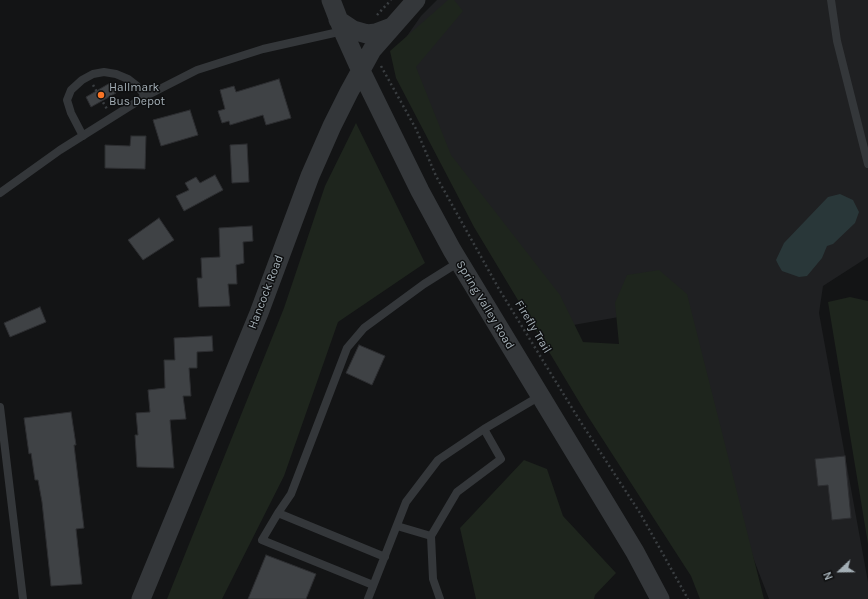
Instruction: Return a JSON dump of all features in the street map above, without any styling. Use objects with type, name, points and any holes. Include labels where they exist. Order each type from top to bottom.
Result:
[{"type":"street","name":"Spring Valley Road","points":[[331,0],[361,71],[420,191],[460,262],[635,552],[660,599]]},
{"type":"street","name":"Hancock Road","points":[[142,599],[258,313],[310,176],[332,126],[372,50],[416,0]]},
{"type":"street","points":[[341,25],[367,34],[376,33],[392,27]]},
{"type":"lane","points":[[831,0],[838,41],[868,164]]},
{"type":"lane","points":[[0,193],[60,150],[146,96],[197,70],[341,25]]},
{"type":"lane","points":[[83,136],[70,113],[67,100],[71,90],[82,80],[93,74],[104,72],[116,74],[128,79],[146,96]]},
{"type":"lane","points":[[374,585],[262,540],[291,494],[347,348],[364,328],[424,284],[460,262]]},
{"type":"lane","points":[[368,599],[406,502],[438,460],[484,429],[540,396]]},
{"type":"lane","points":[[0,407],[23,599]]},
{"type":"lane","points":[[440,599],[433,579],[431,536],[457,492],[500,459],[484,429]]},
{"type":"lane","points":[[278,513],[385,557]]},
{"type":"lane","points":[[397,526],[431,536]]},
{"type":"path","name":"Firefly Trail","points":[[380,63],[416,129],[436,176],[499,289],[576,415],[640,513],[688,599]]},
{"type":"path","points":[[92,82],[109,112]]},
{"type":"shaded area","points":[[437,0],[868,0],[868,257],[823,286],[819,313],[868,582],[868,599],[769,599],[754,560],[670,308],[545,330],[456,184],[400,46],[421,16]]},
{"type":"shaded area","points":[[448,0],[454,0],[463,11],[416,67],[451,155],[560,295],[583,342],[619,344],[615,303],[627,275],[659,270],[687,294],[764,599],[700,599],[691,576],[587,415],[474,227],[396,78],[390,51]]},
{"type":"shaded area","points":[[356,123],[425,263],[338,322],[284,476],[222,599],[167,599],[284,308],[325,186]]},
{"type":"shaded area","points":[[840,194],[853,200],[859,212],[855,223],[833,244],[827,246],[822,258],[807,276],[799,277],[782,271],[776,260],[784,243],[828,197]]},
{"type":"shaded area","points":[[850,297],[868,301],[868,544],[828,302]]},
{"type":"shaded area","points":[[524,460],[547,469],[563,516],[616,573],[595,595],[594,599],[476,599],[460,528]]},
{"type":"building","points":[[279,79],[291,118],[266,125],[263,115],[230,125],[229,121],[222,123],[218,111],[225,109],[220,90],[234,86],[236,92]]},
{"type":"building","name":"Hallmark Bus Depot","points":[[110,83],[116,93],[91,107],[86,97]]},
{"type":"building","points":[[190,110],[198,135],[161,146],[153,120]]},
{"type":"building","points":[[131,136],[146,136],[145,169],[105,168],[105,145],[130,146]]},
{"type":"building","points":[[247,144],[249,182],[232,183],[230,145]]},
{"type":"building","points":[[215,175],[223,190],[184,211],[176,196],[189,190],[185,183],[196,177],[200,183]]},
{"type":"building","points":[[159,218],[174,240],[143,260],[128,240]]},
{"type":"building","points":[[252,226],[253,241],[243,242],[244,263],[236,265],[237,284],[228,284],[230,306],[199,307],[197,278],[202,278],[201,258],[220,257],[219,228]]},
{"type":"building","points":[[40,307],[46,322],[10,337],[4,323]]},
{"type":"building","points":[[212,336],[213,351],[197,352],[197,368],[189,368],[191,396],[183,396],[186,419],[170,420],[174,468],[137,467],[135,435],[138,435],[136,413],[150,412],[148,390],[165,388],[164,360],[175,360],[174,338]]},
{"type":"building","points":[[359,345],[385,356],[372,385],[346,373]]},
{"type":"building","points":[[71,412],[76,445],[74,445],[84,528],[76,529],[82,584],[51,586],[42,502],[38,480],[35,480],[31,453],[29,454],[24,418]]},
{"type":"building","points":[[845,456],[851,518],[832,520],[828,485],[818,486],[815,459]]},
{"type":"building","points":[[266,555],[316,574],[306,599],[248,599]]},
{"type":"place","name":"Hallmark Bus Depot","points":[[101,95]]}]
